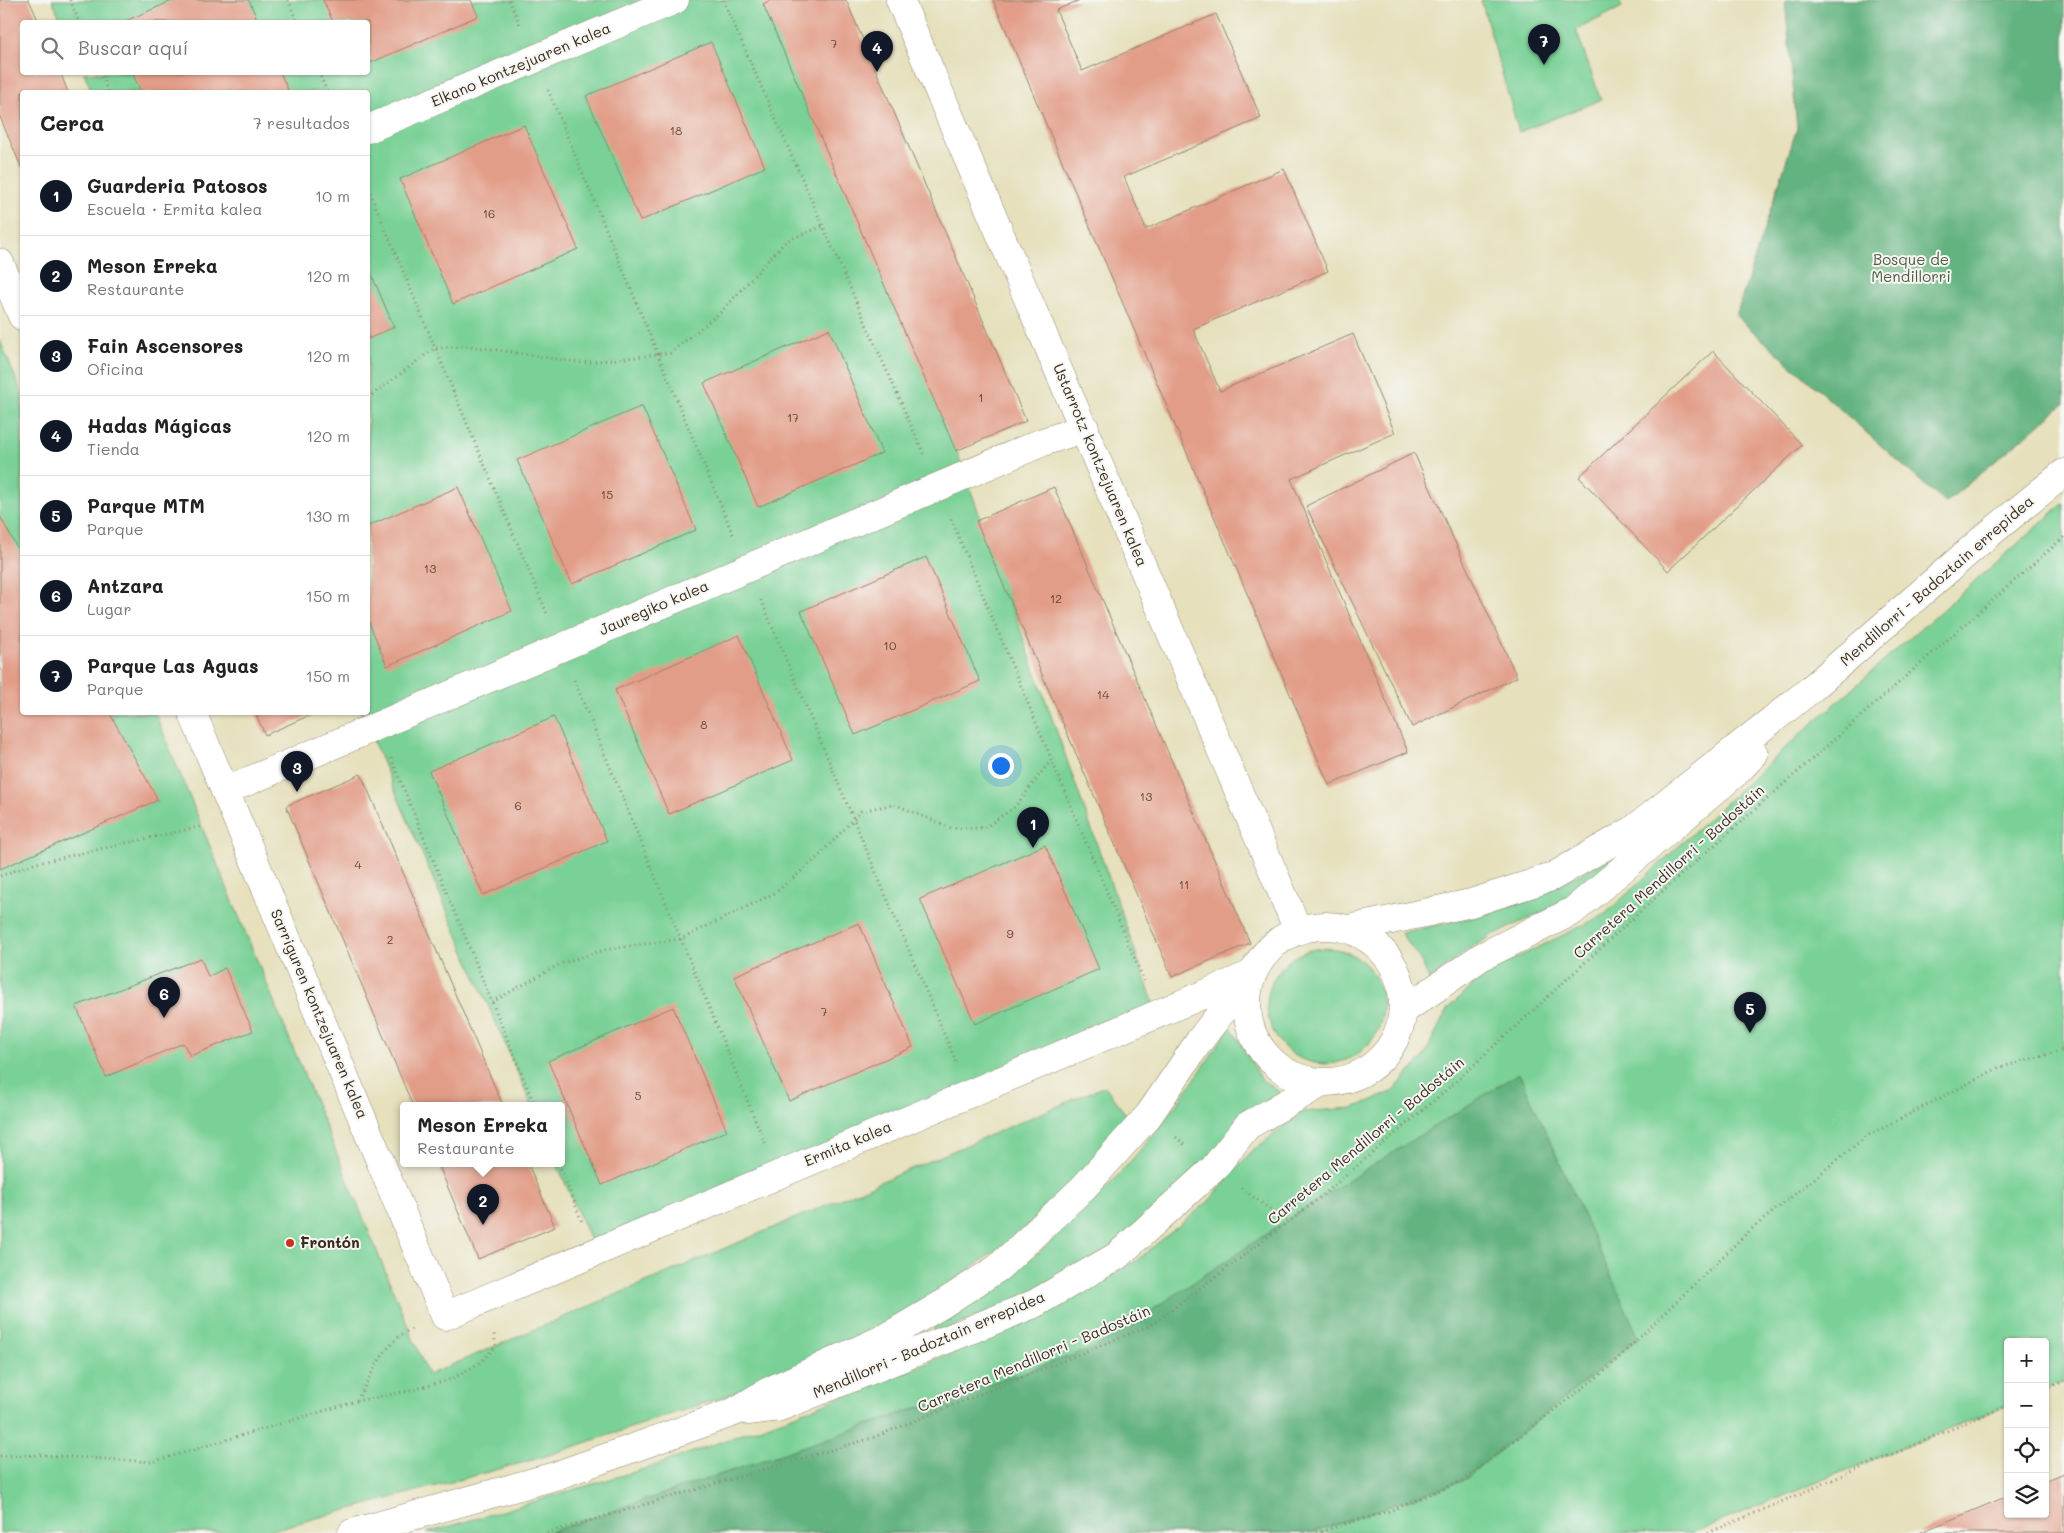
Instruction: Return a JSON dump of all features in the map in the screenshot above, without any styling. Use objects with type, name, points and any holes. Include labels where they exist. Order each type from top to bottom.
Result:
[{"type":"street","name":"Elkano kontzejuaren kalea","points":[[370,128],[675,0]]},
{"type":"street","name":"Ustarrotz kontzejuaren kalea","points":[[900,0],[1298,930]]},
{"type":"street","points":[[10,273],[20,309]]},
{"type":"street","name":"Jauregiko kalea","points":[[225,791],[1043,442],[1084,428]]},
{"type":"street","name":"Mendillorri - Badoztain errepidea","points":[[1349,929],[1471,903],[1552,877],[1632,830],[1810,690],[1983,539],[2064,473]]},
{"type":"street","name":"Mendillorri - Badoztain errepidea","points":[[1404,1010],[1481,957],[1573,911],[1739,770],[1810,690]]},
{"type":"street","name":"Sarriguren kontzejuaren kalea","points":[[193,715],[446,1316]]},
{"type":"street","points":[[1324,925],[1349,929],[1373,941],[1390,960],[1401,984],[1404,1010],[1398,1032],[1387,1053],[1370,1068],[1350,1079],[1320,1084],[1303,1080],[1282,1071],[1264,1055],[1252,1034],[1246,1011],[1250,981],[1268,950],[1279,940],[1298,930],[1324,925]]},
{"type":"street","name":"Mendillorri - Badoztain errepidea","points":[[352,1533],[555,1476],[734,1412],[767,1392],[887,1337],[998,1268],[1084,1187],[1149,1115],[1200,1040],[1220,1014],[1250,981]]},
{"type":"street","name":"Ermita kalea","points":[[446,1316],[1157,1012],[1250,981]]},
{"type":"street","name":"Mendillorri - Badoztain errepidea","points":[[734,1412],[780,1407],[1034,1304],[1117,1256],[1214,1168],[1247,1126],[1320,1084]]},
{"type":"path","points":[[70,0],[78,20]]},
{"type":"path","points":[[288,0],[297,20]]},
{"type":"path","points":[[723,0],[938,487],[1157,1012]]},
{"type":"path","points":[[535,59],[969,1092]]},
{"type":"path","points":[[101,75],[107,90]]},
{"type":"path","points":[[320,75],[326,90]]},
{"type":"path","points":[[370,193],[561,648],[778,1174]]},
{"type":"path","points":[[370,397],[435,348],[471,346],[582,363],[670,353],[722,311],[786,241],[823,226]]},
{"type":"path","name":"Carretera Mendillorri - Badostáin","points":[[548,1533],[872,1438],[1151,1324],[1289,1223],[1452,1084],[1667,887],[2064,537]]},
{"type":"path","points":[[378,726],[533,1102]]},
{"type":"path","points":[[492,1002],[562,963],[604,950],[681,939],[775,893],[817,858],[861,811],[894,804],[951,828],[984,828],[1015,807],[1051,760]]},
{"type":"path","points":[[0,876],[34,864],[202,826],[238,821]]},
{"type":"path","points":[[1316,1533],[1392,1510],[1462,1480],[1606,1370],[1749,1231],[1867,1136],[1998,1068],[2064,1050]]},
{"type":"path","points":[[1149,1115],[1214,1168],[1289,1223]]},
{"type":"path","points":[[559,1167],[595,1252]]},
{"type":"path","points":[[0,1456],[40,1455],[152,1462],[356,1401],[409,1391],[452,1379],[481,1362],[496,1346],[489,1297]]},
{"type":"path","points":[[356,1401],[388,1350],[406,1331],[446,1316]]},
{"type":"path","points":[[2049,1387],[2064,1381]]},
{"type":"path","points":[[1708,1533],[2004,1407]]},
{"type":"green space","points":[[52,0],[796,0],[1157,1013],[595,1252],[558,1167],[565,1167],[565,1102],[530,1102],[362,715],[370,715],[370,90],[91,90],[85,75],[370,75],[370,20],[61,20]]},
{"type":"green space","points":[[1481,0],[1618,0],[1622,7],[1576,30],[1601,100],[1519,132]]},
{"type":"green space","name":"Bosque de Mendillorri","points":[[1785,0],[2064,0],[2064,404],[1945,503],[1736,316],[1797,128]]},
{"type":"green space","points":[[0,340],[20,389],[20,715],[156,715],[428,1375],[1105,1086],[1129,1119],[1098,1157],[1016,1236],[913,1310],[768,1382],[540,1458],[261,1533],[0,1533]]},
{"type":"green space","points":[[2064,503],[2064,1382],[2049,1388],[2049,1338],[2004,1338],[2004,1407],[1692,1533],[427,1533],[654,1466],[803,1412],[913,1369],[1036,1317],[1136,1261],[1209,1201],[1249,1154],[1302,1112],[1353,1108],[1392,1092],[1423,1058],[1448,1008],[1488,972],[1604,915],[1795,739]]},
{"type":"green space","points":[[1609,859],[1613,863],[1554,907],[1493,935],[1466,951],[1429,980],[1422,962],[1401,933],[1479,916],[1531,899]]},
{"type":"green space","points":[[1325,948],[1347,953],[1366,965],[1378,984],[1383,1006],[1378,1028],[1366,1047],[1347,1059],[1325,1064],[1303,1059],[1284,1047],[1272,1028],[1267,1006],[1272,984],[1284,965],[1303,953]]},
{"type":"green space","points":[[1230,1026],[1262,1080],[1280,1092],[1167,1206],[1120,1243],[1007,1304],[936,1334],[933,1326],[1007,1278],[1040,1251],[1102,1193],[1130,1162],[1182,1097]]},
{"type":"green space","points":[[1519,1073],[1639,1338],[1462,1481],[1311,1533],[547,1533],[1095,1348],[1316,1201]]},
{"type":"building","points":[[0,0],[29,0],[38,20],[20,20],[20,75],[61,75],[67,90],[20,90],[20,164],[0,117]]},
{"type":"building","points":[[174,0],[249,0],[257,20],[128,20]]},
{"type":"building","points":[[323,0],[471,0],[478,16],[370,63],[370,20],[332,20]]},
{"type":"building","points":[[771,0],[846,0],[1026,421],[956,451],[763,4]]},
{"type":"building","points":[[993,0],[1080,0],[1056,10],[1082,71],[1216,14],[1261,118],[1124,177],[1146,229],[1284,169],[1328,271],[1193,329],[1220,391],[1353,334],[1395,433],[1291,479],[1408,752],[1329,785]]},
{"type":"building","points":[[711,42],[765,167],[640,221],[586,96]]},
{"type":"building","points":[[133,75],[281,75],[288,90],[140,90]]},
{"type":"building","points":[[524,125],[578,249],[453,304],[400,179]]},
{"type":"building","points":[[370,271],[394,327],[370,338]]},
{"type":"building","points":[[829,329],[882,453],[758,507],[704,383]]},
{"type":"building","points":[[1713,351],[1802,445],[1668,571],[1579,477]]},
{"type":"building","points":[[642,406],[696,530],[572,584],[517,460]]},
{"type":"building","points":[[1414,453],[1517,677],[1412,727],[1306,506]]},
{"type":"building","points":[[458,487],[512,611],[387,666],[370,625],[370,525]]},
{"type":"building","points":[[1054,487],[1250,943],[1172,977],[976,521]]},
{"type":"building","points":[[0,516],[20,553],[20,715],[111,715],[158,800],[0,869]]},
{"type":"building","points":[[926,557],[980,681],[855,735],[801,611]]},
{"type":"building","points":[[739,635],[793,760],[669,814],[615,690]]},
{"type":"building","points":[[256,715],[310,715],[265,735]]},
{"type":"building","points":[[554,717],[607,841],[483,895],[429,771]]},
{"type":"building","points":[[361,774],[501,1102],[411,1102],[286,806]]},
{"type":"building","points":[[1045,845],[1099,969],[975,1024],[920,899]]},
{"type":"building","points":[[859,923],[913,1047],[789,1101],[734,976]]},
{"type":"building","points":[[201,958],[208,977],[225,968],[253,1031],[190,1056],[183,1043],[106,1077],[76,1006]]},
{"type":"building","points":[[673,1007],[727,1131],[602,1185],[548,1061]]},
{"type":"building","points":[[439,1167],[529,1167],[555,1227],[478,1259]]},
{"type":"building","points":[[2064,1473],[2064,1533],[1919,1533],[2004,1498],[2004,1518],[2049,1518],[2049,1479]]},
{"type":"place","name":"Parque Las Aguas","points":[[1544,65]]},
{"type":"place","name":"Hadas Mágicas","points":[[877,72]]},
{"type":"place","name":"Fain Ascensores","points":[[297,792]]},
{"type":"place","name":"Guarderia Patosos","points":[[1033,848]]},
{"type":"place","name":"Antzara","points":[[164,1018]]},
{"type":"place","name":"Parque MTM","points":[[1750,1033]]},
{"type":"place","name":"Meson Erreka","points":[[483,1225]]},
{"type":"place","name":"Frontón","points":[[290,1243]]}]
